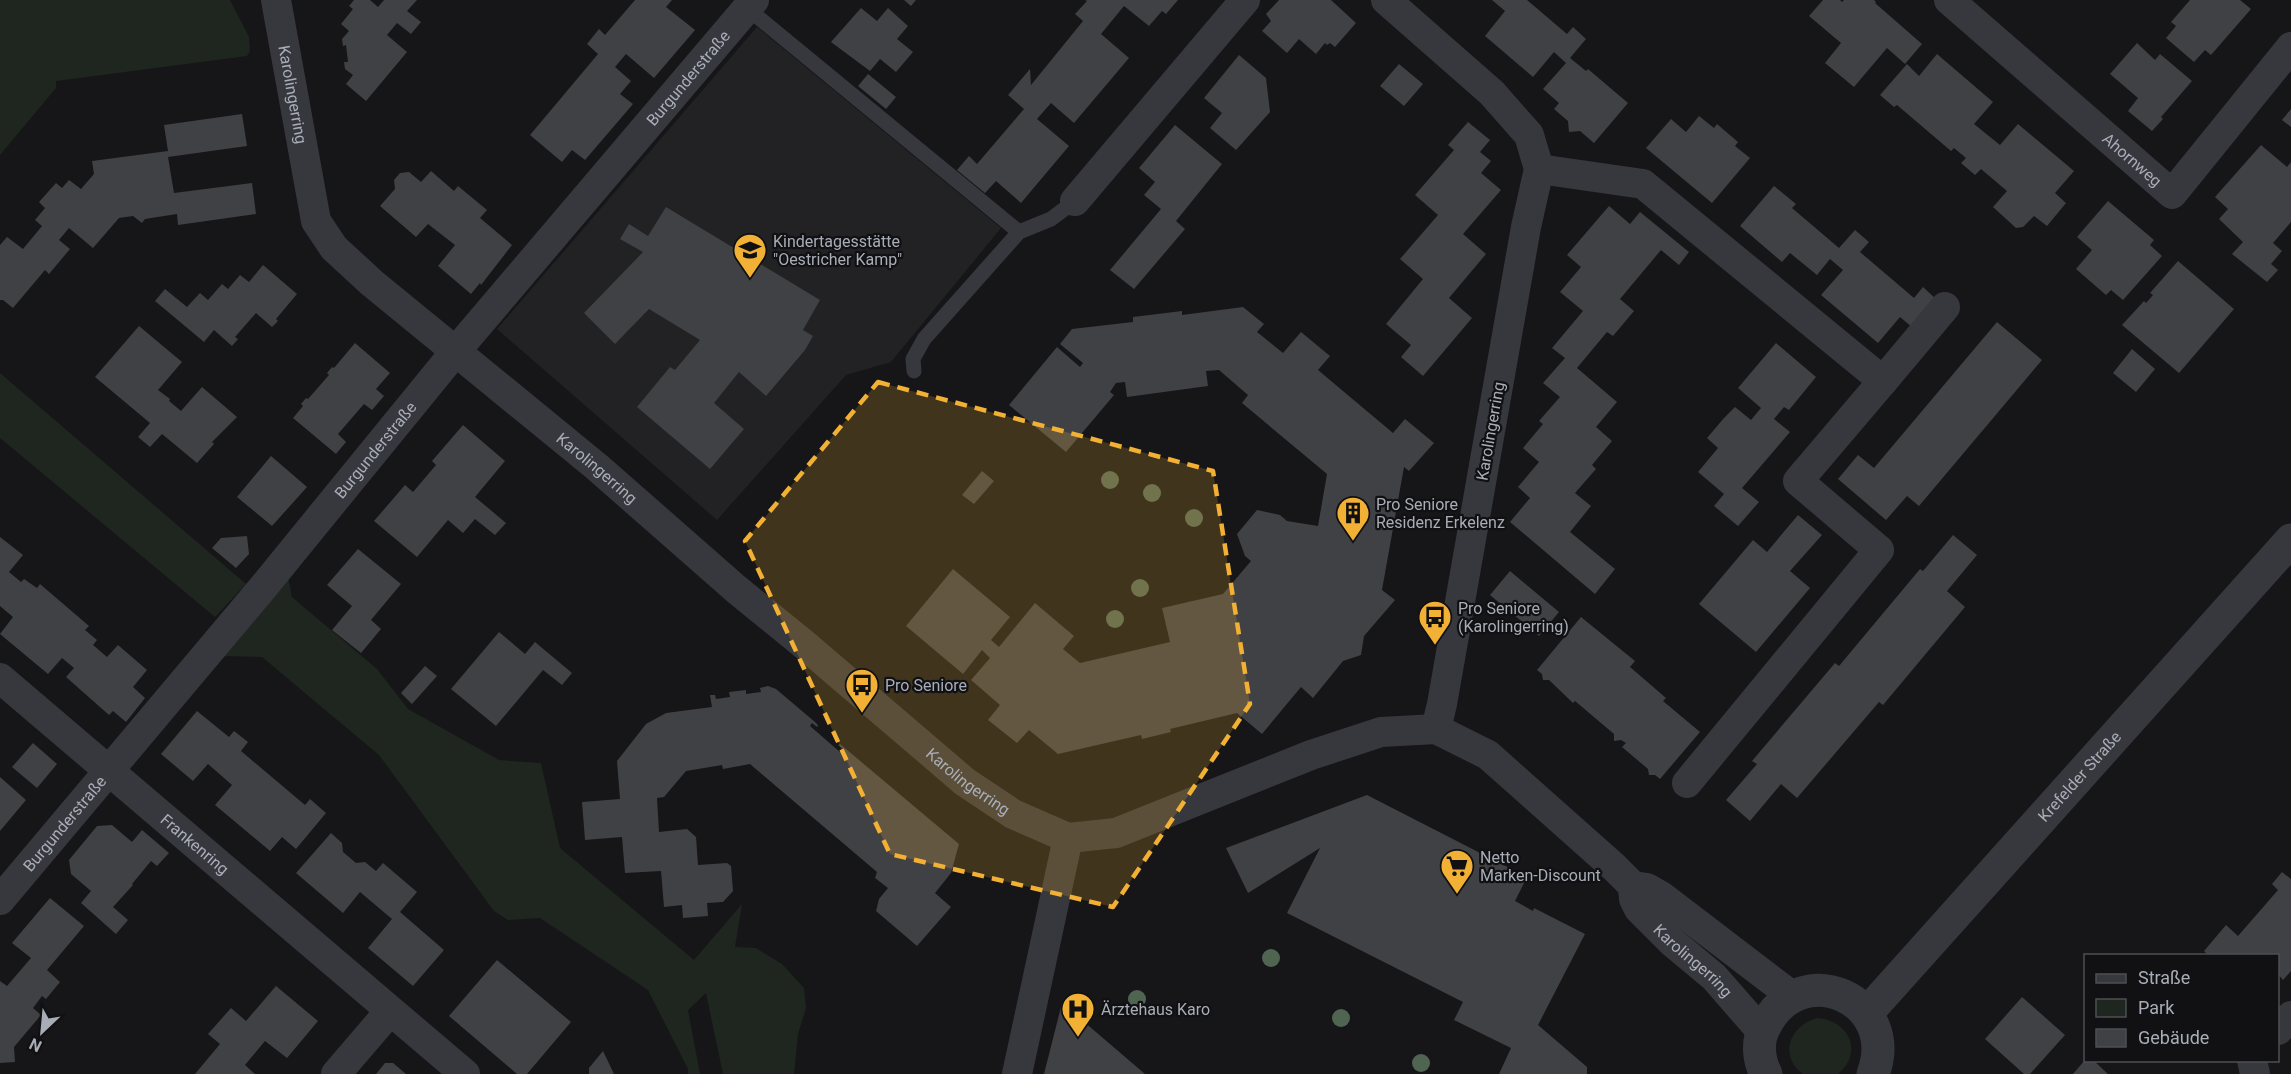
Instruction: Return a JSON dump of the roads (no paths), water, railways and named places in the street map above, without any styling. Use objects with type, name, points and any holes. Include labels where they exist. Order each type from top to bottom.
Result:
[{"type":"street","name":"Karolingerring","points":[[276,0],[316,221],[334,248],[372,283],[597,467],[736,589],[965,782],[1013,814],[1068,838],[1116,833],[1311,755],[1381,732],[1436,729],[1488,755],[1633,886],[1647,888],[1661,896],[1792,996]]},
{"type":"street","points":[[1075,201],[1245,0]]},
{"type":"street","name":"Karolingerring","points":[[1386,0],[1492,93],[1529,135],[1539,169],[1526,227],[1452,650],[1436,729]]},
{"type":"street","name":"Ahornweg","points":[[1949,0],[2172,194],[2291,47]]},
{"type":"street","name":"Burgunderstraße","points":[[0,900],[260,591],[456,352],[750,4]]},
{"type":"street","points":[[1539,169],[1643,184],[1883,381]]},
{"type":"street","points":[[1687,783],[1879,550],[1798,481],[1945,307]]},
{"type":"street","name":"Krefelder Straße","points":[[1867,1013],[2291,540]]},
{"type":"street","name":"Frankenring","points":[[0,678],[465,1074]]},
{"type":"street","points":[[1017,1074],[1068,838]]},
{"type":"street","name":"Karolingerring","points":[[1633,886],[1634,899],[1639,909],[1672,942],[1714,977],[1762,1032]]},
{"type":"street","points":[[1766,1074],[1762,1067],[1759,1050],[1762,1032],[1771,1014],[1792,996],[1806,991],[1822,990],[1839,993],[1854,1001],[1867,1013],[1878,1038],[1878,1070]]},
{"type":"street","points":[[336,1074],[390,1011]]},
{"type":"street","points":[[2279,1028],[2291,1016]]},
{"type":"lane","points":[[750,4],[1019,232]]},
{"type":"lane","points":[[914,371],[913,359],[924,339],[1019,232],[1051,219],[1075,201]]},
{"type":"place","name":"Kindertagesstätte \"Oestricher Kamp\"","points":[[750,279]]},
{"type":"place","name":"Pro Seniore Residenz Erkelenz","points":[[1353,542]]},
{"type":"place","name":"Pro Seniore (Karolingerring)","points":[[1435,646]]},
{"type":"place","name":"Pro Seniore","points":[[862,714]]},
{"type":"place","name":"Netto Marken-Discount","points":[[1457,895]]},
{"type":"place","name":"Ärztehaus Karo","points":[[1078,1038]]}]
